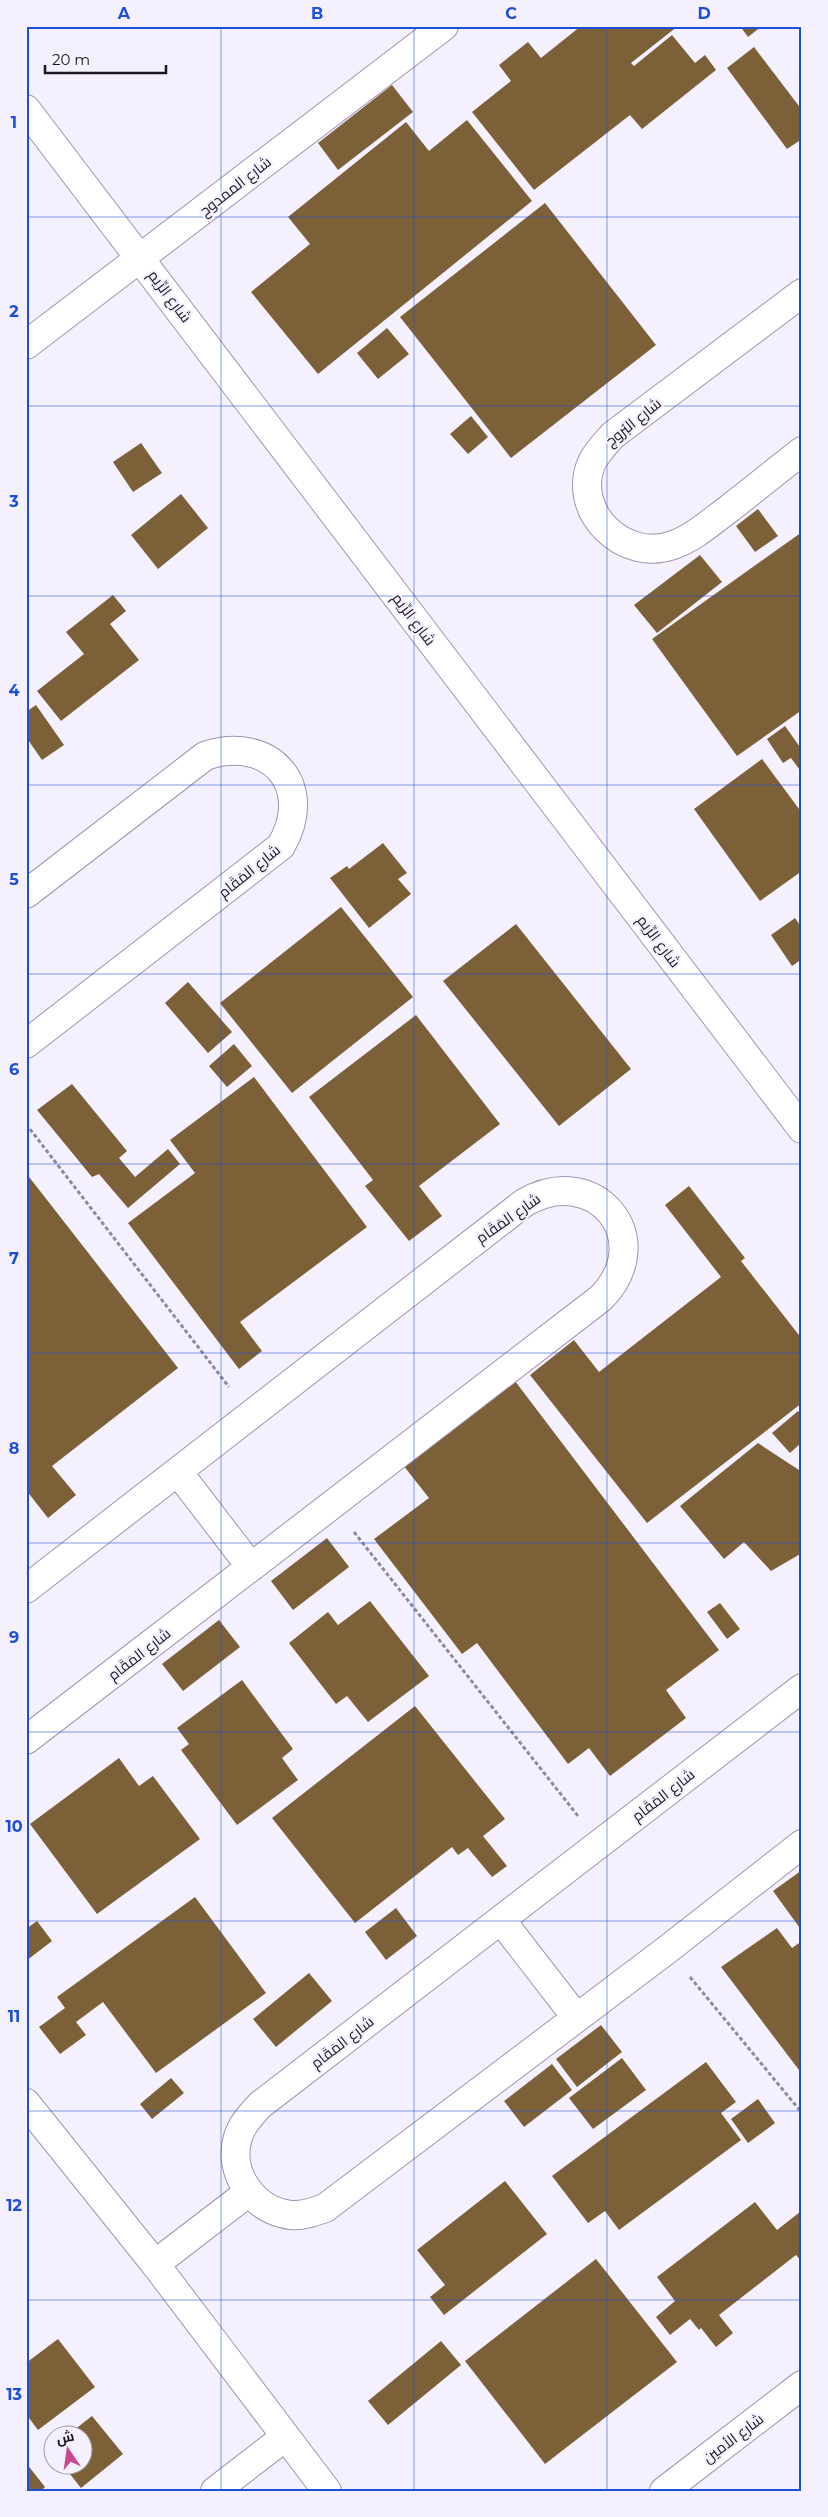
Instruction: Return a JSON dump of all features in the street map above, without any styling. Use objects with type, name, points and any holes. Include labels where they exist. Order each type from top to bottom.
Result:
[{"type":"street","name":"شارع الممدوح","points":[[26,345],[444,26]]},
{"type":"street","name":"شارع الرِّيم","points":[[26,109],[802,1129]]},
{"type":"street","name":"شارع البُروج","points":[[802,293],[613,435],[601,448],[592,464],[588,481],[589,499],[595,516],[606,530],[620,541],[637,548],[654,549],[672,546],[703,528],[802,451]]},
{"type":"street","name":"شارع المَقَام","points":[[26,894],[205,756],[222,750],[241,750],[259,754],[274,764],[286,778],[293,795],[294,813],[290,830],[281,846],[26,1044]]},
{"type":"street","name":"شارع المَقَام","points":[[26,1589],[524,1203],[539,1194],[556,1190],[574,1190],[591,1196],[605,1206],[620,1227],[625,1253],[622,1270],[614,1286],[594,1304],[26,1740]]},
{"type":"street","points":[[178,1472],[251,1567]]},
{"type":"street","name":"شارع المَقَام","points":[[802,1688],[260,2105],[246,2120],[238,2137],[236,2156],[239,2175],[249,2192],[261,2204],[276,2212],[292,2215],[309,2214],[325,2208],[668,1949],[802,1844]]},
{"type":"street","points":[[501,1920],[576,2017]]},
{"type":"street","points":[[26,2103],[155,2264],[327,2491]]},
{"type":"street","points":[[155,2264],[249,2192]]},
{"type":"street","name":"شارع الأمين","points":[[664,2491],[802,2385]]},
{"type":"street","points":[[215,2491],[285,2437]]},
{"type":"path","points":[[26,1124],[251,1415]]},
{"type":"path","points":[[332,1504],[600,1843]]},
{"type":"path","points":[[668,1949],[802,2113]]},
{"type":"building","points":[[581,26],[678,26],[631,63],[634,66],[672,35],[695,63],[705,55],[716,70],[642,129],[630,115],[534,190],[472,112],[511,81],[499,65],[528,42],[541,58]]},
{"type":"building","points":[[740,26],[762,26],[748,37]]},
{"type":"building","points":[[754,47],[802,110],[802,139],[787,149],[727,68]]},
{"type":"building","points":[[392,85],[413,112],[338,170],[318,143]]},
{"type":"building","points":[[467,120],[532,201],[318,374],[251,292],[310,244],[288,217],[406,122],[429,151]]},
{"type":"building","points":[[545,203],[656,345],[511,458],[400,317]]},
{"type":"building","points":[[387,328],[409,354],[378,379],[357,353]]},
{"type":"building","points":[[471,416],[488,437],[468,454],[450,434]]},
{"type":"building","points":[[141,443],[162,473],[133,492],[113,462]]},
{"type":"building","points":[[181,494],[208,528],[158,569],[131,535]]},
{"type":"building","points":[[758,509],[778,536],[755,552],[736,526]]},
{"type":"building","points":[[802,532],[802,710],[737,756],[652,639]]},
{"type":"building","points":[[700,555],[722,582],[657,633],[634,605]]},
{"type":"building","points":[[113,595],[126,611],[110,624],[139,660],[61,721],[37,691],[84,654],[66,632]]},
{"type":"building","points":[[36,705],[64,745],[42,760],[26,737],[26,712]]},
{"type":"building","points":[[785,726],[802,750],[802,773],[791,758],[783,763],[767,739]]},
{"type":"building","points":[[762,759],[802,813],[802,871],[760,901],[694,809]]},
{"type":"building","points":[[383,843],[407,873],[398,879],[411,894],[369,928],[330,878],[347,866],[349,869]]},
{"type":"building","points":[[341,907],[413,997],[292,1093],[220,1003]]},
{"type":"building","points":[[795,918],[802,928],[802,959],[792,966],[771,935]]},
{"type":"building","points":[[516,924],[631,1069],[559,1126],[443,981]]},
{"type":"building","points":[[188,982],[232,1032],[208,1053],[165,1003]]},
{"type":"building","points":[[416,1015],[500,1124],[419,1186],[442,1216],[409,1241],[365,1186],[373,1180],[309,1097]]},
{"type":"building","points":[[234,1044],[252,1066],[227,1087],[209,1066]]},
{"type":"building","points":[[254,1077],[367,1227],[240,1322],[262,1351],[239,1369],[128,1223],[195,1173],[170,1140]]},
{"type":"building","points":[[72,1084],[127,1151],[119,1158],[135,1177],[168,1149],[180,1164],[128,1208],[99,1174],[92,1177],[37,1110]]},
{"type":"building","points":[[26,1173],[178,1368],[52,1466],[76,1495],[48,1518],[26,1490]]},
{"type":"building","points":[[689,1186],[745,1258],[741,1261],[802,1339],[802,1403],[647,1523],[530,1375],[574,1340],[599,1372],[721,1277],[665,1205]]},
{"type":"building","points":[[515,1381],[719,1650],[666,1690],[686,1718],[610,1776],[589,1748],[568,1764],[477,1643],[462,1654],[374,1539],[429,1498],[403,1465]]},
{"type":"building","points":[[798,1411],[802,1415],[802,1442],[790,1453],[772,1433]]},
{"type":"building","points":[[758,1443],[802,1472],[802,1553],[771,1571],[744,1542],[724,1559],[680,1506]]},
{"type":"building","points":[[327,1538],[349,1567],[293,1610],[271,1581]]},
{"type":"building","points":[[370,1601],[429,1676],[368,1722],[347,1696],[336,1704],[289,1643],[328,1612],[338,1625]]},
{"type":"building","points":[[720,1603],[740,1629],[727,1639],[707,1612]]},
{"type":"building","points":[[219,1620],[240,1647],[183,1691],[162,1664]]},
{"type":"building","points":[[242,1680],[293,1749],[282,1758],[298,1780],[237,1825],[181,1750],[189,1744],[177,1728]]},
{"type":"building","points":[[415,1706],[505,1819],[483,1836],[507,1866],[492,1877],[468,1848],[458,1855],[452,1847],[355,1923],[272,1818]]},
{"type":"building","points":[[119,1758],[139,1786],[153,1776],[200,1839],[97,1914],[30,1824]]},
{"type":"building","points":[[802,1870],[802,1931],[773,1891]]},
{"type":"building","points":[[195,1897],[266,1993],[156,2073],[103,2002],[76,2022],[86,2035],[60,2054],[39,2027],[65,2008],[57,1997]]},
{"type":"building","points":[[396,1908],[417,1936],[386,1960],[365,1932]]},
{"type":"building","points":[[37,1921],[52,1941],[26,1961],[26,1929]]},
{"type":"building","points":[[777,1928],[792,1948],[802,1941],[802,2074],[721,1967]]},
{"type":"building","points":[[309,1973],[332,2001],[276,2047],[253,2019]]},
{"type":"building","points":[[601,2025],[622,2052],[577,2087],[556,2059]]},
{"type":"building","points":[[622,2058],[646,2090],[593,2129],[569,2098]]},
{"type":"building","points":[[706,2062],[736,2102],[721,2113],[741,2140],[619,2230],[605,2211],[588,2223],[552,2176]]},
{"type":"building","points":[[552,2064],[572,2090],[524,2127],[504,2101]]},
{"type":"building","points":[[171,2078],[184,2093],[152,2119],[140,2104]]},
{"type":"building","points":[[758,2099],[775,2123],[748,2143],[731,2119]]},
{"type":"building","points":[[505,2181],[547,2234],[444,2315],[430,2297],[445,2285],[417,2250]]},
{"type":"building","points":[[755,2202],[777,2230],[800,2212],[802,2215],[802,2262],[796,2255],[719,2315],[733,2333],[716,2347],[701,2328],[699,2330],[690,2319],[670,2335],[656,2317],[675,2301],[657,2277]]},
{"type":"building","points":[[596,2259],[677,2362],[545,2464],[465,2361]]},
{"type":"building","points":[[58,2339],[95,2387],[46,2424],[42,2424],[42,2427],[38,2430],[26,2414],[26,2363]]},
{"type":"building","points":[[441,2341],[461,2365],[388,2425],[368,2401]]},
{"type":"building","points":[[92,2416],[123,2454],[81,2488],[70,2474],[92,2474],[92,2424],[82,2424]]},
{"type":"building","points":[[26,2463],[45,2487],[41,2491],[26,2491]]}]
